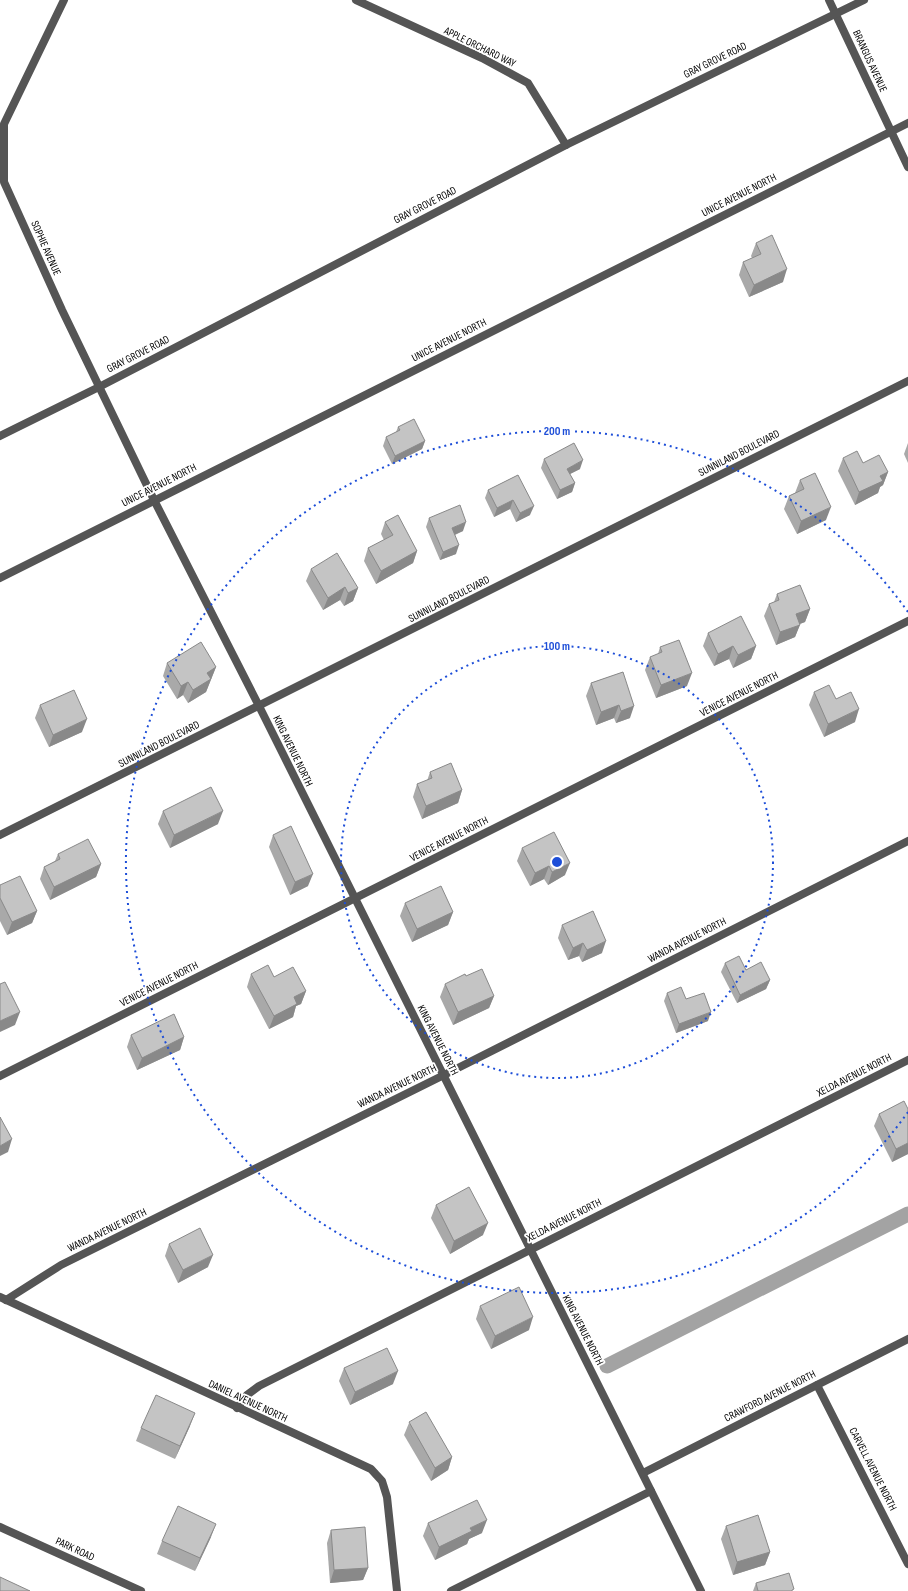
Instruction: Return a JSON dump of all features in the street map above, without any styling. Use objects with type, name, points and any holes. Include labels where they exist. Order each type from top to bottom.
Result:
[{"type":"street","name":"SOPHIE AVENUE","points":[[64,0],[4,124],[4,182],[62,310],[154,500]]},
{"type":"street","name":"APPLE ORCHARD WAY","points":[[356,0],[482,58],[528,83],[566,144]]},
{"type":"street","name":"BRANGUS AVENUE","points":[[828,0],[908,167]]},
{"type":"street","name":"GRAY GROVE ROAD","points":[[0,436],[99,387],[566,144],[864,0]]},
{"type":"street","name":"UNICE AVENUE NORTH","points":[[0,578],[908,123]]},
{"type":"street","name":"SUNNILAND BOULEVARD","points":[[0,836],[908,381]]},
{"type":"street","name":"KING AVENUE NORTH","points":[[154,500],[259,706],[354,899],[444,1075],[701,1591]]},
{"type":"street","name":"VENICE AVENUE NORTH","points":[[0,1076],[908,621]]},
{"type":"street","name":"WANDA AVENUE NORTH","points":[[3,1298],[61,1265],[444,1075],[908,841]]},
{"type":"street","name":"XELDA AVENUE NORTH","points":[[237,1408],[247,1395],[260,1386],[908,1060]]},
{"type":"street","name":"DANIEL AVENUE NORTH","points":[[3,1298],[370,1470],[382,1481],[387,1497],[397,1591]]},
{"type":"street","name":"CRAWFORD AVENUE NORTH","points":[[642,1473],[908,1339]]},
{"type":"street","name":"CARVELL AVENUE NORTH","points":[[818,1385],[908,1564]]},
{"type":"street","points":[[451,1591],[651,1491]]},
{"type":"street","name":"PARK ROAD","points":[[0,1527],[141,1591]]},
{"type":"building","points":[[772,235],[787,269],[754,285],[743,262],[761,254],[756,243]]},
{"type":"building","points":[[414,419],[425,441],[395,456],[386,437],[400,430],[398,427]]},
{"type":"building","points":[[574,443],[583,460],[567,469],[575,483],[560,490],[544,459]]},
{"type":"building","points":[[857,451],[863,463],[879,455],[888,472],[880,476],[883,481],[859,492],[843,458]]},
{"type":"building","points":[[815,473],[831,507],[801,521],[789,496],[804,489],[800,480]]},
{"type":"building","points":[[518,475],[534,506],[520,513],[513,500],[497,508],[488,490]]},
{"type":"building","points":[[460,505],[466,522],[452,528],[459,545],[443,552],[429,518]]},
{"type":"building","points":[[398,515],[417,551],[381,571],[368,548],[393,535],[385,522]]},
{"type":"building","points":[[337,553],[358,588],[348,593],[345,587],[328,598],[311,569]]},
{"type":"building","points":[[800,585],[810,609],[796,614],[800,625],[780,632],[769,604],[779,600],[777,594]]},
{"type":"building","points":[[741,616],[756,646],[738,655],[733,646],[718,654],[708,633]]},
{"type":"building","points":[[679,640],[692,673],[661,685],[650,657],[662,652],[660,647]]},
{"type":"building","points":[[201,642],[216,667],[207,673],[211,679],[193,690],[188,682],[181,686],[167,663]]},
{"type":"building","points":[[623,672],[634,706],[621,711],[619,705],[601,712],[591,683]]},
{"type":"building","points":[[829,685],[836,699],[851,692],[859,709],[828,724],[814,692]]},
{"type":"building","points":[[74,690],[87,719],[53,735],[40,705]]},
{"type":"building","points":[[451,763],[462,790],[426,806],[417,784],[432,778],[430,772]]},
{"type":"building","points":[[211,787],[223,811],[174,835],[163,811]]},
{"type":"building","points":[[291,826],[313,874],[295,882],[273,835]]},
{"type":"building","points":[[554,832],[570,863],[552,872],[549,866],[535,873],[522,848]]},
{"type":"building","points":[[88,839],[101,864],[54,887],[44,867],[60,859],[58,854]]},
{"type":"building","points":[[20,876],[37,911],[12,922],[0,898],[0,885]]},
{"type":"building","points":[[441,886],[453,912],[417,929],[405,903]]},
{"type":"building","points":[[593,911],[606,941],[587,950],[583,943],[573,948],[562,925]]},
{"type":"building","points":[[739,956],[746,970],[761,962],[770,980],[740,995],[725,963]]},
{"type":"building","points":[[268,965],[274,977],[293,967],[306,991],[294,997],[297,1004],[274,1016],[251,974]]},
{"type":"building","points":[[482,969],[494,996],[458,1012],[445,984],[465,974],[466,976]]},
{"type":"building","points":[[5,982],[20,1012],[0,1021],[0,984]]},
{"type":"building","points":[[681,987],[686,999],[704,993],[711,1012],[679,1024],[667,993]]},
{"type":"building","points":[[174,1014],[184,1037],[142,1058],[131,1035]]},
{"type":"building","points":[[904,1101],[908,1109],[908,1143],[896,1149],[879,1114]]},
{"type":"building","points":[[0,1117],[12,1139],[0,1146]]},
{"type":"building","points":[[469,1187],[488,1223],[454,1241],[436,1205]]},
{"type":"building","points":[[200,1228],[213,1255],[183,1270],[169,1244]]},
{"type":"building","points":[[519,1287],[533,1317],[495,1336],[480,1306]]},
{"type":"building","points":[[387,1348],[398,1371],[355,1392],[344,1368]]},
{"type":"building","points":[[156,1395],[195,1413],[180,1446],[141,1428]]},
{"type":"building","points":[[426,1412],[452,1457],[435,1468],[409,1422]]},
{"type":"building","points":[[477,1500],[487,1520],[470,1528],[472,1531],[439,1547],[428,1523]]},
{"type":"building","points":[[178,1506],[216,1524],[200,1558],[162,1541]]},
{"type":"building","points":[[758,1515],[770,1552],[737,1562],[726,1526]]},
{"type":"building","points":[[365,1527],[368,1568],[334,1570],[331,1530]]},
{"type":"building","points":[[789,1573],[794,1589],[792,1591],[758,1591],[756,1583]]},
{"type":"building","points":[[0,1577],[30,1591],[0,1591]]},
{"type":"waterway","points":[[607,1366],[908,1214]]}]
